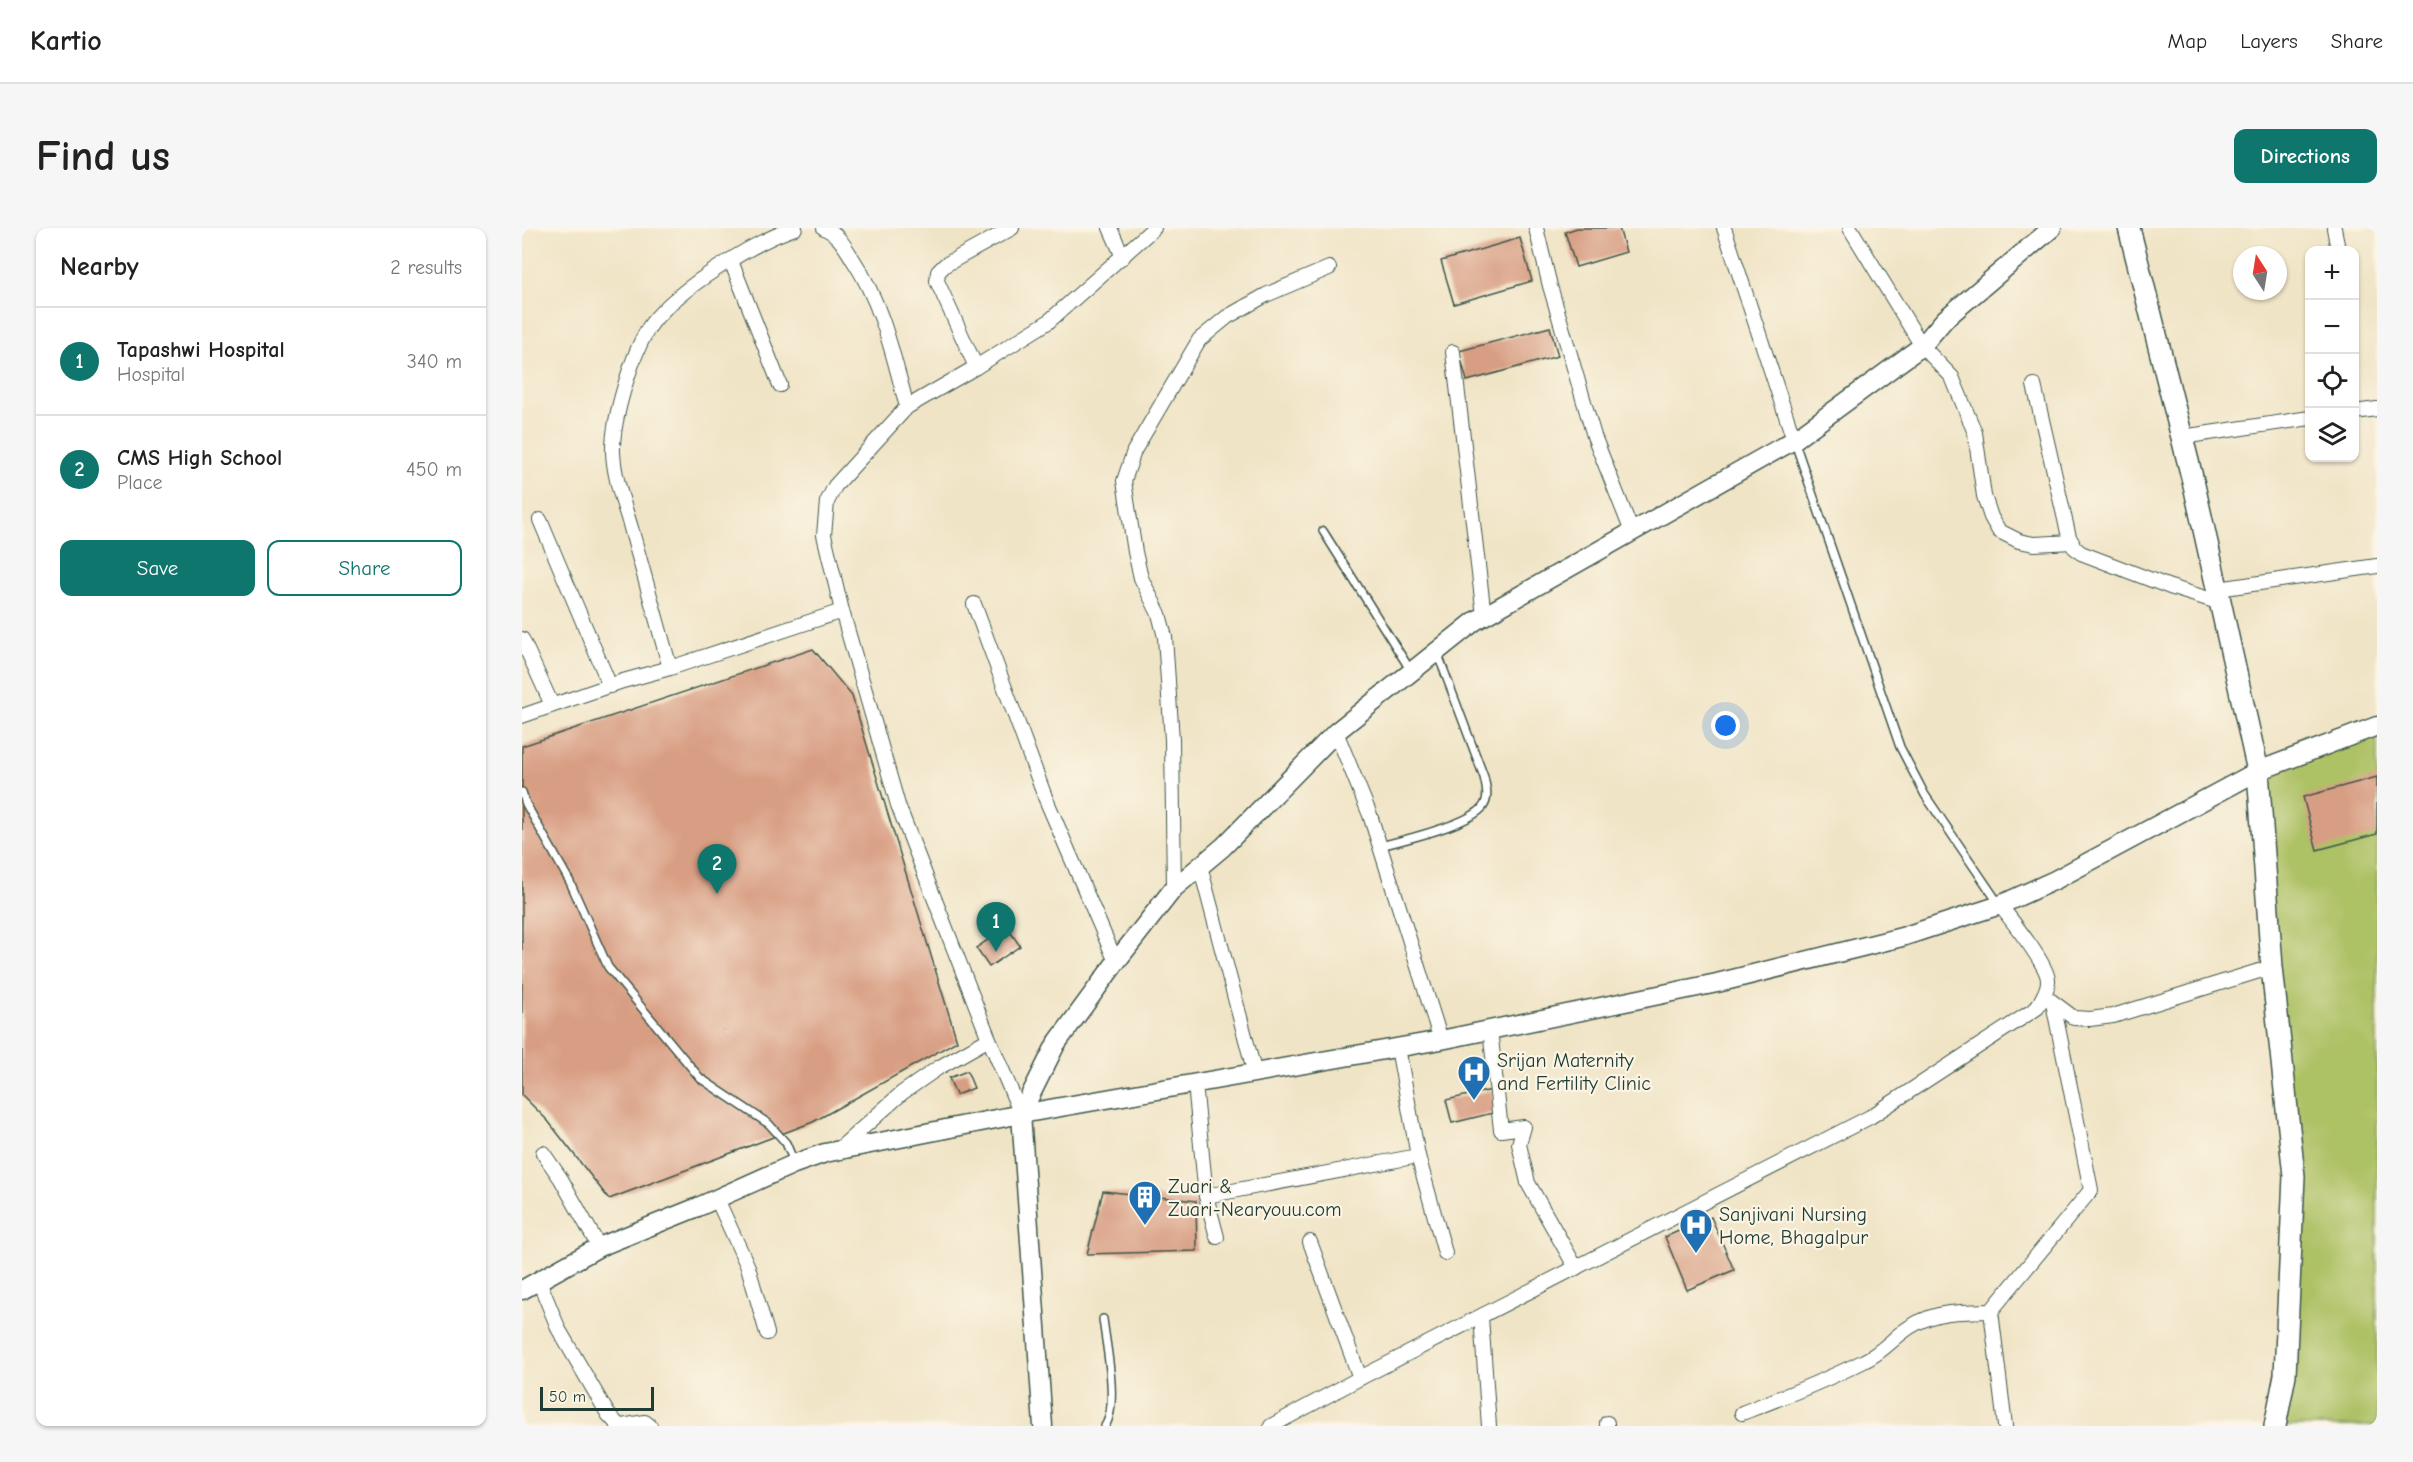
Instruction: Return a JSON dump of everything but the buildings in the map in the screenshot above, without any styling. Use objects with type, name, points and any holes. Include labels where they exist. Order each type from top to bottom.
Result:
[{"type":"main road","points":[[1043,1426],[1021,1114],[1056,1044],[1174,888],[1222,847],[1336,732],[1484,616],[1794,440],[1922,346],[1945,319],[2052,228]]},
{"type":"main road","points":[[2129,228],[2182,437],[2258,771],[2272,967],[2294,1176],[2285,1375],[2275,1426]]},
{"type":"main road","points":[[522,1290],[599,1247],[717,1199],[794,1164],[838,1150],[1021,1114],[1441,1040],[1717,983],[1902,937],[2000,905],[2055,880],[2258,771],[2377,726]]},
{"type":"street","points":[[670,668],[619,487],[613,454],[614,434],[636,356],[652,324],[667,306],[730,261],[774,235],[795,228]]},
{"type":"street","points":[[824,228],[836,233],[868,282],[885,327],[907,407]]},
{"type":"street","points":[[976,367],[937,281],[938,272],[945,265],[1012,228]]},
{"type":"street","points":[[1110,228],[1123,257]]},
{"type":"street","points":[[1021,1114],[989,1039],[898,805],[824,535],[827,502],[835,486],[907,407],[1048,322],[1154,228]]},
{"type":"street","points":[[1536,228],[1550,286],[1594,436],[1632,532]]},
{"type":"street","points":[[1724,228],[1794,440]]},
{"type":"street","points":[[1850,228],[1922,346],[1944,367],[1956,385],[1975,433],[1984,496],[1990,517],[1999,531],[2019,541],[2034,544],[2072,542]]},
{"type":"street","points":[[2334,228],[2337,246]]},
{"type":"street","points":[[730,261],[780,385]]},
{"type":"street","points":[[1174,888],[1172,740],[1165,637],[1160,614],[1141,578],[1135,552],[1124,482],[1127,468],[1134,451],[1199,340],[1227,317],[1266,295],[1329,268]]},
{"type":"street","points":[[1454,352],[1484,616]]},
{"type":"street","points":[[2034,384],[2072,542],[2081,553],[2170,587],[2219,596],[2377,566]]},
{"type":"street","points":[[2359,411],[2377,409]]},
{"type":"street","points":[[2182,437],[2305,419]]},
{"type":"street","points":[[540,520],[610,686]]},
{"type":"street","points":[[974,604],[1045,797],[1116,962]]},
{"type":"street","points":[[522,716],[843,611]]},
{"type":"street","points":[[522,639],[552,705]]},
{"type":"street","points":[[1336,732],[1370,815],[1441,1040]]},
{"type":"street","points":[[1200,866],[1255,1074]]},
{"type":"street","points":[[2000,905],[2049,978],[2048,999],[2091,1190],[1991,1311],[2005,1426]]},
{"type":"street","points":[[2048,999],[2074,1018],[2090,1019],[2113,1016],[2272,967]]},
{"type":"street","points":[[1271,1426],[1360,1378],[1870,1117],[2048,999]]},
{"type":"street","points":[[1490,1029],[1501,1130],[1524,1127],[1519,1144],[1528,1183],[1576,1268]]},
{"type":"street","points":[[838,1150],[902,1093],[938,1068],[989,1039]]},
{"type":"street","points":[[1398,1048],[1418,1156],[1445,1253]]},
{"type":"street","points":[[1195,1084],[1206,1196],[1217,1237]]},
{"type":"street","points":[[543,1153],[561,1179],[599,1247]]},
{"type":"street","points":[[1206,1196],[1418,1156]]},
{"type":"street","points":[[717,1199],[748,1267],[767,1333]]},
{"type":"street","points":[[1310,1242],[1360,1378]]},
{"type":"street","points":[[539,1281],[559,1330],[618,1426],[645,1422],[650,1426]]},
{"type":"street","points":[[1742,1413],[1821,1382],[1864,1362],[1880,1353],[1917,1322],[1938,1313],[1991,1311]]},
{"type":"street","points":[[1481,1317],[1489,1426]]},
{"type":"lane","points":[[1794,440],[1900,747],[1925,795],[2000,905]]},
{"type":"lane","points":[[1323,531],[1412,672]]},
{"type":"lane","points":[[1380,846],[1470,818],[1483,807],[1488,795],[1484,777],[1437,652]]},
{"type":"lane","points":[[522,792],[526,804],[570,882],[608,967],[700,1078],[769,1124],[786,1143],[794,1164]]},
{"type":"lane","points":[[1103,1318],[1110,1392],[1110,1411],[1105,1426]]},
{"type":"green space","points":[[2377,729],[2377,1426],[2275,1426],[2294,1176],[2258,771]]},
{"type":"place","name":"CMS High School","points":[[717,894]]},
{"type":"place","name":"Tapashwi Hospital","points":[[996,952]]},
{"type":"place","name":"Srijan Maternity and Fertility Clinic","points":[[1474,1101]]},
{"type":"place","name":"Zuari & Zuari-Nearyouu.com","points":[[1145,1226]]},
{"type":"place","name":"Sanjivani Nursing Home, Bhagalpur","points":[[1696,1254]]}]
